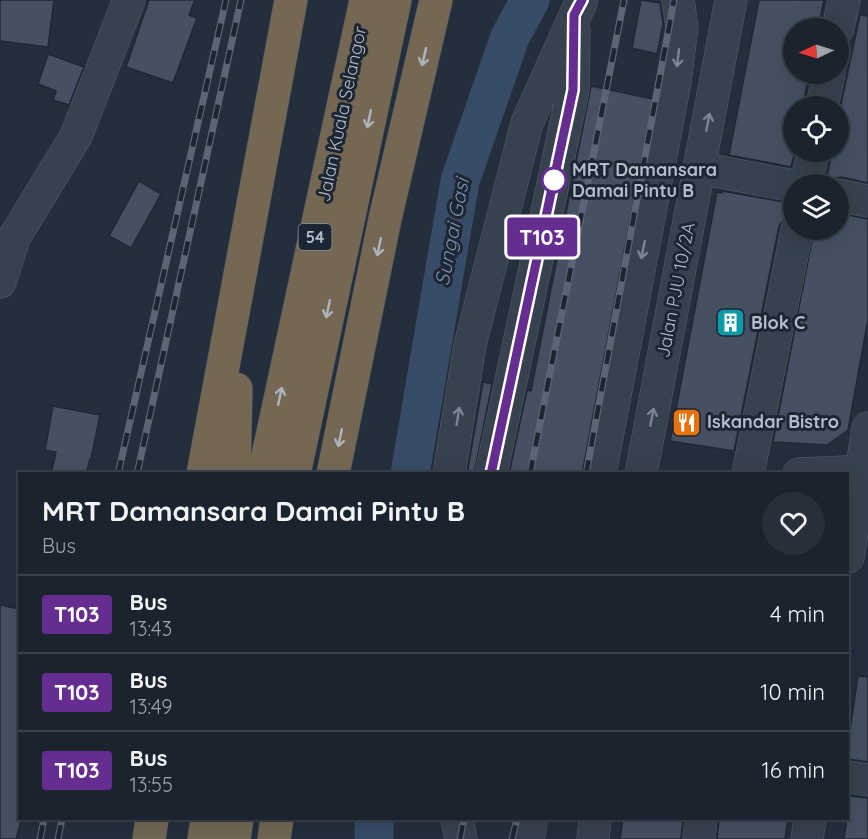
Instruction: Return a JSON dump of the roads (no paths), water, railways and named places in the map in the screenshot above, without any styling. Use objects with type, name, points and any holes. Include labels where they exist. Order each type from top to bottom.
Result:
[{"type":"highway","points":[[203,472],[291,0]]},
{"type":"highway","points":[[234,472],[236,385],[313,0]]},
{"type":"highway","name":"Jalan Kuala Selangor","points":[[264,472],[366,0]]},
{"type":"highway","name":"Jalan Kuala Selangor","points":[[294,472],[394,0]]},
{"type":"highway","points":[[333,472],[385,219],[436,0]]},
{"type":"highway","points":[[149,839],[152,820]]},
{"type":"highway","points":[[204,839],[207,820]]},
{"type":"highway","points":[[234,839],[237,820]]},
{"type":"highway","points":[[274,839],[277,820]]},
{"type":"street","points":[[0,282],[14,238],[76,136],[129,0]]},
{"type":"street","points":[[600,472],[675,82],[682,27],[678,0]]},
{"type":"street","name":"Jalan PJU 10/2A","points":[[641,472],[731,0]]},
{"type":"street","points":[[840,18],[844,0]]},
{"type":"street","points":[[449,472],[470,345],[527,123],[578,8]]},
{"type":"street","points":[[492,472],[573,90],[578,8]]},
{"type":"street","points":[[699,168],[783,184]]},
{"type":"street","points":[[849,197],[868,201]]},
{"type":"street","points":[[748,472],[795,240]]},
{"type":"street","points":[[849,552],[864,471],[868,428]]},
{"type":"street","points":[[842,472],[864,471]]},
{"type":"street","points":[[849,777],[868,780]]},
{"type":"street","points":[[457,820],[461,839]]},
{"type":"street","points":[[528,839],[532,820]]},
{"type":"street","points":[[593,839],[596,820]]},
{"type":"street","points":[[699,839],[701,820]]},
{"type":"street","points":[[807,839],[810,820]]},
{"type":"waterway","name":"Sungai Gasi","points":[[410,472],[460,181],[510,37],[530,0]]},
{"type":"waterway","name":"Sungai Gasi","points":[[374,820],[374,839]]},
{"type":"railway","points":[[118,472],[226,0]]},
{"type":"railway","points":[[137,472],[241,0]]},
{"type":"railway","points":[[530,472],[624,0]]},
{"type":"railway","points":[[586,472],[674,0]]},
{"type":"railway","points":[[40,839],[44,820]]},
{"type":"railway","points":[[58,839],[62,820]]},
{"type":"railway","points":[[460,839],[464,820]]},
{"type":"railway","points":[[512,839],[517,820]]},
{"type":"place","name":"MRT Damansara Damai Pintu B","points":[[554,180]]},
{"type":"place","name":"Blok C","points":[[730,323]]},
{"type":"place","name":"Iskandar Bistro","points":[[686,422]]}]
